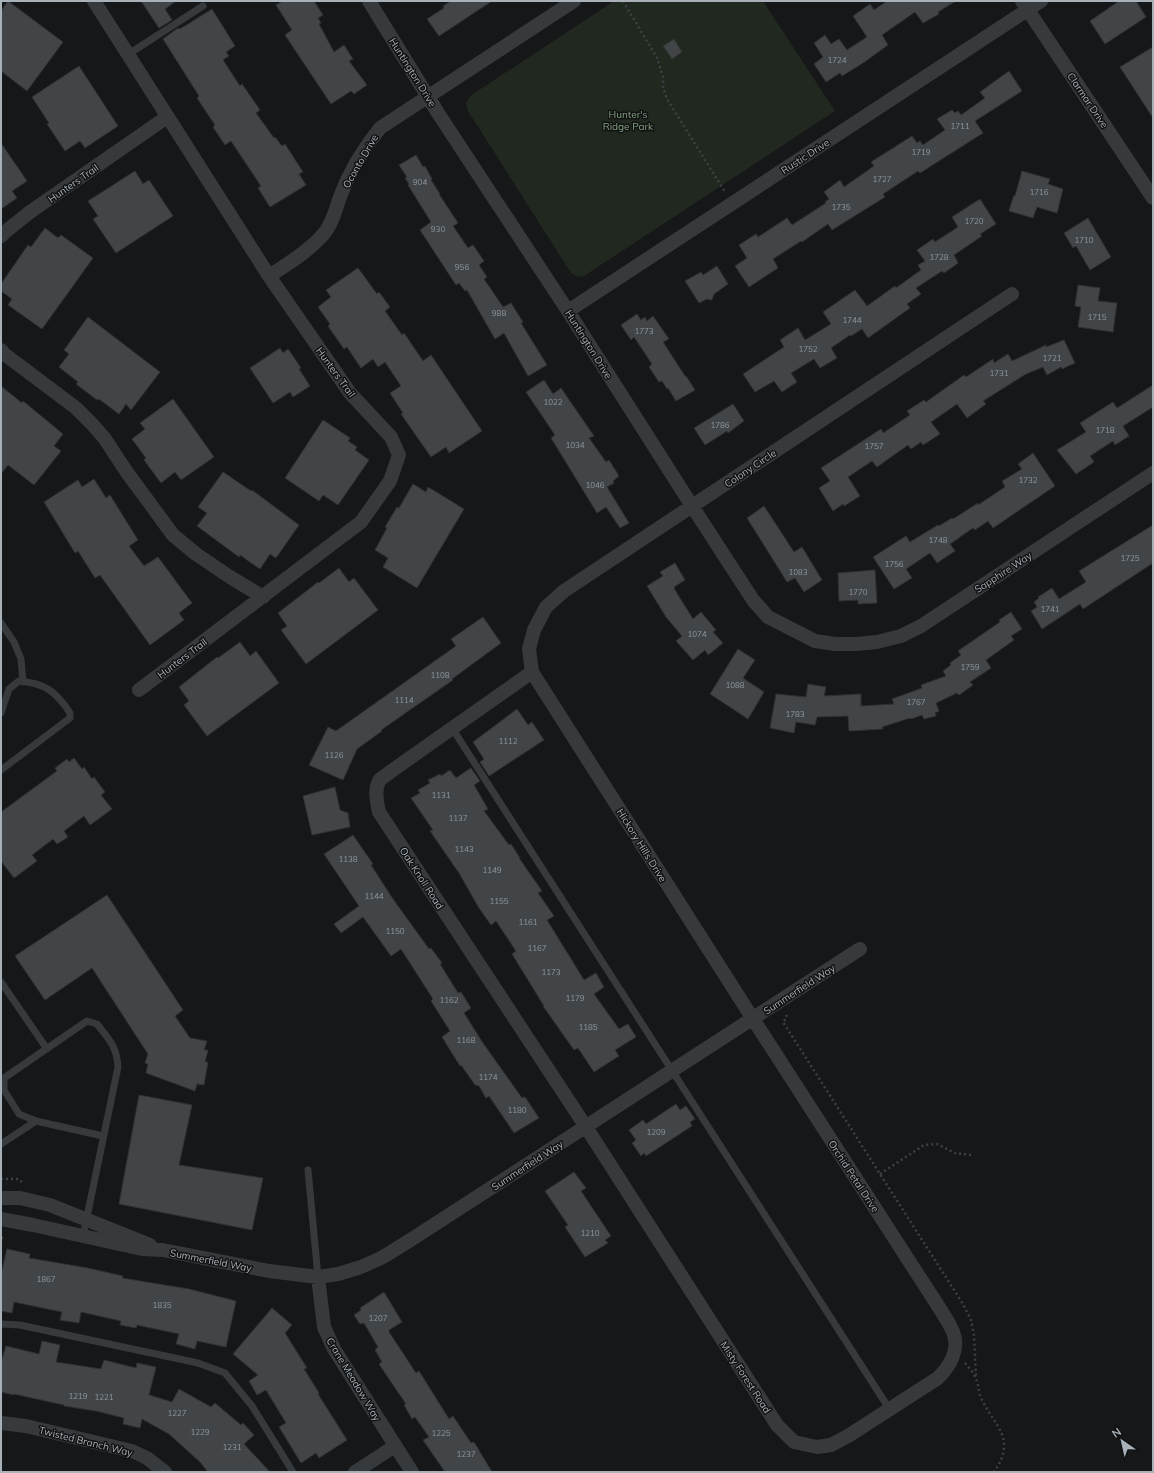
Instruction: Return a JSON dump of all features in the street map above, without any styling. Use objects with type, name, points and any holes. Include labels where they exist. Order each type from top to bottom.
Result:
[{"type":"street","name":"Hunters Trail","points":[[94,1],[269,276],[350,393],[391,437],[399,455],[390,481],[360,522],[139,690]]},
{"type":"street","name":"Huntington Drive","points":[[369,1],[428,97],[568,311],[753,600],[768,617],[815,641],[843,644]]},
{"type":"street","name":"Oconto Drive","points":[[269,276],[301,254],[321,237],[334,218],[340,197],[348,179],[369,141],[380,128],[574,1]]},
{"type":"street","name":"Rustic Drive","points":[[568,311],[732,204],[1025,5],[1041,1]]},
{"type":"street","name":"Clarmar Drive","points":[[1025,5],[1153,198]]},
{"type":"street","name":"Hunters Trail","points":[[1,236],[30,212],[167,117]]},
{"type":"street","name":"Colony Circle","points":[[532,672],[529,649],[534,630],[546,607],[564,591],[1012,294]]},
{"type":"street","points":[[1,350],[76,408],[93,424],[173,535],[196,554],[263,597]]},
{"type":"street","name":"Sapphire Way","points":[[843,644],[877,642],[901,636],[921,626],[1153,473]]},
{"type":"street","name":"Oak Knoll Road","points":[[532,672],[379,781],[376,803],[379,812],[586,1127]]},
{"type":"street","name":"Hickory Hills Drive","points":[[532,672],[753,1019]]},
{"type":"street","name":"Summerfield Way","points":[[1,1219],[142,1249],[163,1250],[269,1271],[318,1278],[362,1267],[383,1257],[860,949]]},
{"type":"street","name":"Orchid Petal Drive","points":[[753,1019],[942,1312],[954,1333]]},
{"type":"street","name":"Misty Forest Road","points":[[586,1127],[762,1402],[786,1436],[794,1442],[806,1446],[817,1447],[832,1445],[890,1410],[938,1378],[948,1367],[955,1349],[954,1333]]},
{"type":"street","name":"Summerfield Way","points":[[1,1198],[20,1198],[38,1202],[86,1219],[163,1250]]},
{"type":"street","name":"Crane Meadow Way","points":[[318,1278],[321,1312],[324,1327],[329,1339],[337,1355],[412,1472]]},
{"type":"street","name":"Twisted Branch Way","points":[[1,1423],[26,1426],[132,1451],[147,1458],[165,1472]]},
{"type":"street","points":[[355,1472],[395,1446]]},
{"type":"lane","points":[[127,55],[203,6]]},
{"type":"lane","points":[[1,623],[14,642],[21,659],[22,682]]},
{"type":"lane","points":[[1,713],[9,689],[19,681],[39,684],[56,694],[70,713],[70,718],[1,770]]},
{"type":"lane","points":[[452,728],[890,1410]]},
{"type":"lane","points":[[1,982],[46,1049]]},
{"type":"lane","points":[[83,1236],[86,1219],[104,1136],[118,1067],[117,1055],[111,1043],[97,1024],[87,1021],[4,1078],[4,1090],[19,1114],[36,1121],[104,1136]]},
{"type":"lane","points":[[1,1144],[36,1121]]},
{"type":"lane","points":[[308,1170],[318,1278]]},
{"type":"lane","points":[[1,1324],[20,1325],[198,1363],[225,1373],[252,1406],[293,1472]]},
{"type":"path","points":[[623,1],[657,58],[663,76],[663,88],[667,99],[732,204]]},
{"type":"path","points":[[779,1002],[787,1017],[783,1022],[963,1304],[971,1320],[974,1335],[976,1378],[981,1399],[999,1427],[1004,1446],[1001,1461],[994,1472]]},
{"type":"path","points":[[880,1174],[924,1145],[937,1144],[955,1153],[972,1155]]},
{"type":"path","points":[[1,1179],[18,1179]]},
{"type":"path","points":[[955,1349],[976,1378]]},
{"type":"green space","name":"Hunter's Ridge Park","points":[[614,1],[763,1],[835,111],[584,276],[578,277],[571,273],[468,111],[466,103],[470,96]]},
{"type":"building","points":[[8,1],[63,42],[27,91],[1,71],[1,11]]},
{"type":"building","points":[[141,1],[176,1],[165,9],[172,20],[159,28]]},
{"type":"building","points":[[283,1],[314,1],[323,15],[318,18],[321,23],[319,24],[334,52],[344,45],[353,59],[349,61],[367,85],[354,94],[351,91],[331,104],[285,35],[292,30],[276,5]]},
{"type":"building","points":[[451,1],[492,1],[439,36],[427,19],[444,8],[443,6]]},
{"type":"building","points":[[887,1],[956,1],[938,12],[939,14],[923,23],[915,12],[882,35],[888,45],[842,76],[840,73],[826,82],[814,64],[823,57],[814,43],[825,35],[831,44],[839,39],[847,50],[867,37],[853,16],[870,4],[874,10]]},
{"type":"building","points":[[1119,1],[1136,1],[1146,17],[1105,44],[1090,21]]},
{"type":"building","points":[[212,9],[235,46],[226,52],[229,56],[223,60],[240,86],[242,84],[260,110],[256,113],[274,138],[275,137],[282,146],[285,144],[303,172],[299,174],[306,185],[270,207],[258,188],[261,186],[231,141],[225,145],[213,127],[215,125],[197,98],[199,96],[163,39],[178,28],[179,29],[185,26]]},
{"type":"building","points":[[674,39],[682,52],[672,59],[663,46]]},
{"type":"building","points":[[1153,47],[1153,118],[1120,67]]},
{"type":"building","points":[[79,66],[118,126],[85,148],[80,141],[65,151],[47,124],[49,123],[32,97]]},
{"type":"building","points":[[1009,71],[1022,91],[975,121],[983,133],[920,173],[918,171],[883,194],[885,197],[832,230],[828,224],[802,242],[801,241],[773,259],[778,268],[749,287],[735,266],[747,258],[739,245],[756,234],[758,237],[787,218],[792,225],[826,203],[825,202],[829,199],[824,192],[840,180],[844,187],[874,166],[871,162],[912,136],[917,143],[920,141],[923,145],[945,130],[937,119],[952,110],[955,113],[958,111],[961,115],[985,98],[980,92]]},
{"type":"building","points":[[1,143],[27,181],[12,191],[17,198],[1,209]]},
{"type":"building","points":[[416,155],[423,167],[425,166],[439,194],[458,223],[453,226],[468,248],[473,245],[484,261],[479,265],[487,277],[484,279],[503,307],[511,303],[523,322],[521,323],[547,365],[528,376],[504,333],[495,339],[467,290],[465,291],[459,283],[456,285],[420,230],[431,222],[408,185],[409,184],[405,178],[407,177],[399,165]]},
{"type":"building","points":[[135,171],[143,184],[149,180],[173,216],[116,253],[93,219],[98,216],[88,201]]},
{"type":"building","points":[[1022,171],[1050,179],[1048,184],[1063,189],[1057,213],[1037,207],[1033,218],[1009,211]]},
{"type":"building","points":[[980,199],[996,224],[980,234],[982,236],[954,255],[958,263],[944,273],[942,271],[916,288],[921,294],[907,304],[910,308],[868,338],[862,329],[851,336],[850,335],[831,348],[837,358],[820,368],[814,359],[791,373],[797,382],[782,392],[774,381],[755,392],[743,374],[784,347],[780,340],[798,328],[805,340],[831,324],[823,312],[855,290],[867,306],[895,286],[896,288],[921,270],[918,265],[925,261],[917,250],[933,239],[935,242],[958,227],[952,217]]},
{"type":"building","points":[[1088,218],[1111,257],[1090,270],[1076,246],[1073,248],[1064,233]]},
{"type":"building","points":[[45,228],[58,238],[61,235],[93,258],[42,329],[8,305],[12,299],[1,291],[1,284],[28,245],[31,247]]},
{"type":"building","points":[[717,266],[728,284],[714,294],[712,300],[707,299],[699,303],[685,281],[701,272],[703,275]]},
{"type":"building","points":[[358,268],[377,294],[379,292],[390,307],[385,311],[402,335],[404,333],[423,361],[431,355],[482,431],[449,453],[446,447],[431,457],[401,414],[403,413],[390,393],[401,386],[385,362],[378,367],[373,359],[361,368],[347,347],[344,349],[328,326],[330,324],[318,307],[331,297],[326,290]]},
{"type":"building","points":[[1078,285],[1100,288],[1098,301],[1117,303],[1113,332],[1078,327],[1081,307],[1075,306]]},
{"type":"building","points":[[637,314],[641,320],[645,317],[647,321],[653,316],[669,339],[663,342],[695,390],[676,401],[662,381],[659,382],[649,367],[652,364],[634,337],[631,340],[621,325]]},
{"type":"building","points":[[88,317],[160,372],[131,410],[126,404],[119,414],[76,384],[78,382],[59,367],[69,354],[64,350]]},
{"type":"building","points":[[1064,340],[1075,363],[1062,369],[1061,367],[1047,375],[1043,367],[1026,374],[983,401],[986,404],[967,418],[957,404],[931,422],[940,434],[923,445],[921,442],[911,449],[908,445],[877,467],[872,461],[848,477],[860,496],[844,506],[843,504],[833,511],[819,488],[830,481],[821,468],[881,429],[883,433],[910,415],[907,411],[924,400],[926,402],[964,375],[966,377],[993,359],[994,363],[1008,354],[1012,361],[1046,345],[1046,347]]},
{"type":"building","points":[[280,348],[283,353],[288,349],[301,368],[299,369],[310,386],[293,397],[290,392],[273,403],[250,368]]},
{"type":"building","points":[[544,380],[553,394],[561,388],[594,436],[589,438],[606,462],[609,460],[619,476],[613,481],[614,483],[607,487],[629,523],[620,528],[606,507],[597,513],[551,438],[555,435],[526,392]]},
{"type":"building","points":[[1153,385],[1153,407],[1123,426],[1129,436],[1115,445],[1113,441],[1090,456],[1094,462],[1076,474],[1057,450],[1086,432],[1080,423],[1113,402],[1117,408]]},
{"type":"building","points":[[1,386],[22,403],[23,401],[63,434],[54,446],[61,451],[34,485],[8,465],[1,474]]},
{"type":"building","points":[[173,399],[214,457],[181,480],[175,472],[161,483],[144,460],[146,458],[132,439],[145,429],[140,423]]},
{"type":"building","points":[[733,404],[744,421],[728,433],[727,431],[705,445],[694,428]]},
{"type":"building","points":[[323,420],[350,438],[348,441],[357,447],[355,450],[369,460],[338,505],[323,495],[319,501],[285,478]]},
{"type":"building","points":[[1033,453],[1055,486],[993,528],[988,521],[975,530],[973,528],[950,544],[955,551],[937,563],[930,553],[906,569],[912,578],[894,589],[873,557],[906,536],[910,542],[938,525],[939,526],[952,518],[953,519],[978,503],[978,505],[1005,487],[1002,481],[1022,469],[1018,464]]},
{"type":"building","points":[[223,472],[251,491],[252,490],[299,525],[276,558],[270,554],[260,569],[240,555],[239,557],[197,526],[207,513],[198,507]]},
{"type":"building","points":[[94,479],[106,498],[110,495],[138,540],[129,546],[144,566],[158,557],[192,603],[179,613],[184,620],[150,645],[100,575],[95,578],[78,551],[75,553],[44,502],[78,480],[82,487]]},
{"type":"building","points":[[413,484],[426,492],[428,487],[464,509],[417,588],[383,567],[388,558],[375,550],[387,528],[385,527],[397,507],[399,508]]},
{"type":"building","points":[[764,506],[794,552],[802,547],[822,580],[804,592],[795,578],[787,582],[747,518]]},
{"type":"building","points":[[1153,525],[1153,563],[1083,609],[1080,604],[1042,629],[1031,611],[1037,607],[1034,602],[1039,598],[1038,597],[1052,588],[1059,599],[1086,582],[1079,571]]},
{"type":"building","points":[[675,563],[685,580],[674,587],[675,590],[693,619],[701,612],[716,630],[713,632],[723,643],[708,655],[705,650],[693,660],[676,641],[682,636],[666,617],[647,586],[663,576],[660,572]]},
{"type":"building","points":[[339,568],[349,582],[354,578],[378,610],[306,664],[281,630],[287,626],[278,613],[318,582],[319,583]]},
{"type":"building","points":[[875,570],[877,603],[858,604],[858,600],[839,601],[838,573]]},
{"type":"building","points":[[1011,612],[1022,629],[1011,636],[1014,640],[986,660],[991,668],[970,682],[973,685],[959,695],[957,693],[936,703],[939,711],[935,713],[936,716],[924,719],[922,715],[882,727],[883,729],[849,731],[848,716],[817,717],[815,725],[796,722],[794,733],[770,728],[776,694],[806,697],[808,684],[826,687],[824,696],[861,694],[861,706],[894,704],[892,699],[922,688],[921,685],[946,676],[943,671],[951,665],[950,663],[961,655],[958,651],[1000,622],[999,620]]},
{"type":"building","points":[[483,617],[501,643],[452,679],[453,680],[381,730],[382,731],[357,749],[343,780],[309,765],[328,727],[336,731],[456,646],[451,639]]},
{"type":"building","points":[[240,642],[250,656],[256,651],[279,683],[207,736],[184,705],[189,701],[179,687],[217,657],[218,658]]},
{"type":"building","points":[[738,649],[755,660],[743,678],[764,692],[748,719],[710,694]]},
{"type":"building","points":[[517,709],[528,725],[532,722],[544,740],[489,776],[480,762],[484,759],[473,742]]},
{"type":"building","points":[[74,758],[82,769],[84,767],[92,779],[94,777],[105,792],[101,795],[112,809],[90,825],[84,816],[64,831],[68,837],[57,844],[53,839],[32,855],[37,861],[14,878],[1,861],[1,812],[57,771],[55,768],[67,759],[69,762]]},
{"type":"building","points":[[471,768],[480,781],[474,785],[488,809],[484,811],[509,845],[511,844],[542,891],[538,893],[554,916],[547,920],[584,980],[596,973],[604,987],[594,994],[619,1029],[628,1024],[636,1037],[615,1050],[619,1056],[594,1072],[578,1048],[574,1050],[543,1006],[512,954],[516,951],[496,921],[491,925],[479,908],[459,873],[430,831],[433,830],[411,798],[420,793],[418,790],[430,783],[428,780],[440,774],[441,776],[450,770],[456,778]]},
{"type":"building","points":[[335,787],[340,810],[348,813],[350,827],[312,835],[303,796]]},
{"type":"building","points":[[353,835],[373,864],[371,865],[393,899],[429,949],[431,948],[442,963],[440,964],[458,993],[461,992],[471,1008],[464,1013],[483,1043],[522,1098],[525,1097],[539,1118],[514,1133],[489,1096],[486,1098],[479,1086],[475,1085],[461,1065],[460,1066],[442,1037],[450,1031],[431,1001],[433,999],[401,949],[391,956],[363,917],[341,933],[334,924],[359,906],[324,854]]},
{"type":"building","points":[[107,895],[183,1010],[175,1016],[190,1038],[207,1041],[204,1050],[208,1050],[205,1062],[208,1062],[204,1085],[197,1084],[195,1091],[146,1073],[148,1064],[145,1063],[148,1054],[92,968],[45,1000],[15,956]]},
{"type":"building","points":[[139,1095],[192,1105],[179,1165],[263,1178],[252,1230],[119,1204]]},
{"type":"building","points":[[676,1104],[680,1110],[686,1106],[695,1119],[690,1122],[692,1126],[646,1156],[644,1153],[641,1156],[632,1143],[636,1140],[629,1130],[643,1120],[646,1124]]},
{"type":"building","points":[[574,1172],[586,1188],[581,1191],[611,1236],[605,1240],[608,1243],[585,1257],[565,1227],[568,1225],[545,1191]]},
{"type":"building","points":[[7,1249],[30,1254],[29,1258],[88,1268],[123,1276],[122,1278],[189,1289],[236,1301],[226,1347],[197,1341],[195,1349],[176,1344],[179,1334],[137,1325],[136,1328],[120,1325],[121,1321],[81,1312],[79,1323],[60,1320],[62,1312],[14,1302],[12,1313],[1,1311],[1,1274]]},
{"type":"building","points":[[384,1292],[402,1322],[389,1330],[389,1332],[416,1373],[419,1371],[449,1419],[453,1416],[471,1443],[474,1442],[492,1472],[445,1472],[423,1440],[429,1437],[415,1417],[412,1419],[404,1405],[406,1404],[379,1364],[382,1362],[375,1350],[378,1347],[364,1323],[360,1324],[354,1315],[361,1310],[360,1308]]},
{"type":"building","points":[[272,1308],[292,1325],[285,1333],[307,1368],[304,1369],[319,1393],[318,1394],[347,1440],[319,1458],[316,1453],[301,1463],[279,1427],[286,1423],[266,1390],[257,1395],[249,1381],[258,1375],[233,1354]]},
{"type":"building","points":[[42,1341],[60,1345],[56,1362],[101,1369],[104,1360],[136,1368],[137,1363],[156,1367],[149,1395],[172,1402],[179,1389],[211,1407],[215,1403],[241,1425],[243,1423],[254,1435],[244,1444],[270,1472],[208,1472],[200,1462],[169,1434],[142,1419],[140,1428],[123,1424],[124,1418],[1,1392],[1,1362],[6,1346],[39,1354]]}]
